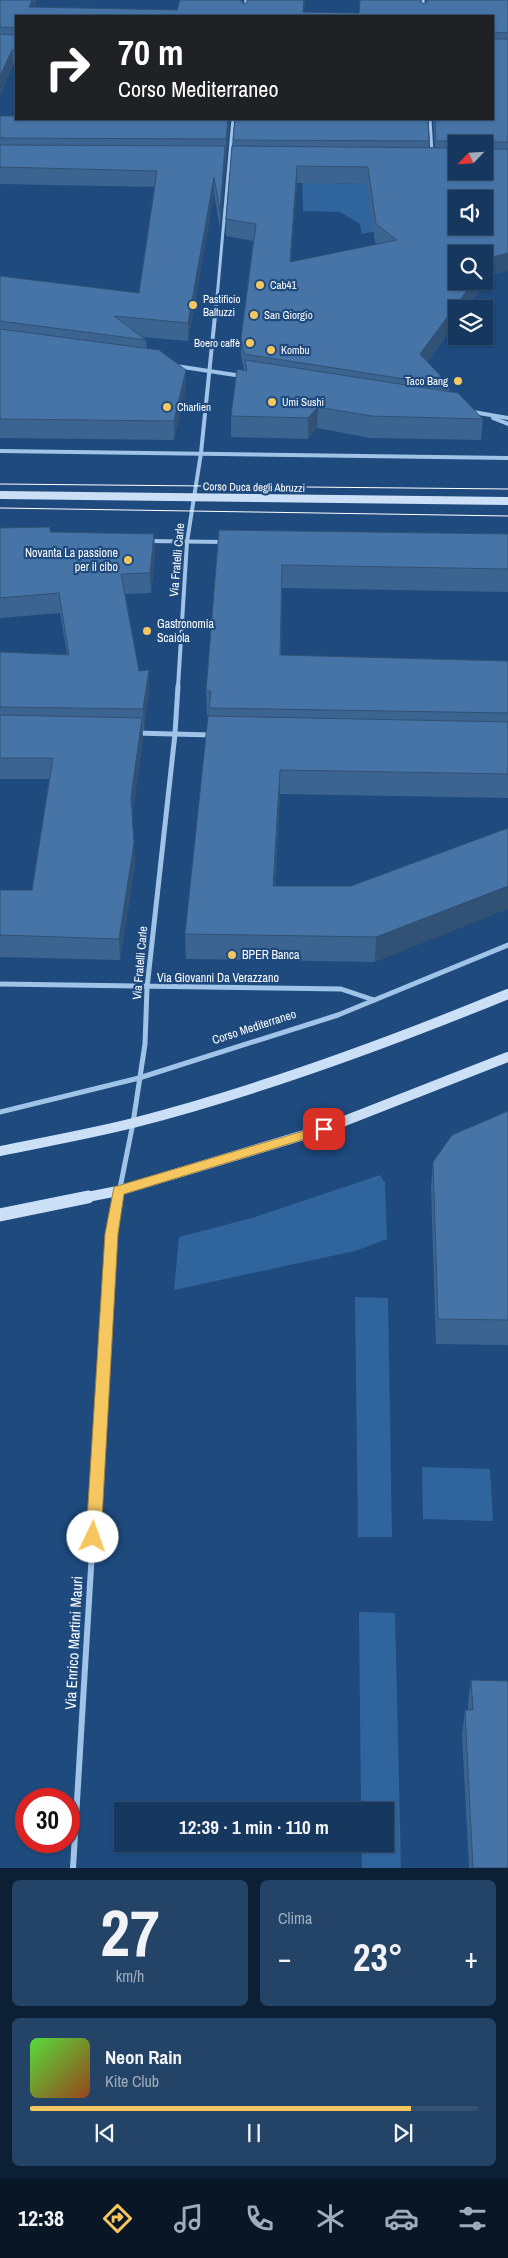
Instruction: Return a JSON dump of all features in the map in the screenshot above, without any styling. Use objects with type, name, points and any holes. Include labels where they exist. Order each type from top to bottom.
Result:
[{"type":"main road","name":"Corso Duca degli Abruzzi","points":[[0,495],[508,501]]},
{"type":"main road","points":[[0,1151],[133,1123],[316,1068],[398,1039],[508,994]]},
{"type":"main road","points":[[0,1215],[118,1190],[324,1129],[508,1057]]},
{"type":"street","points":[[244,15],[246,0]]},
{"type":"street","points":[[423,0],[424,15]]},
{"type":"street","name":"Via Fratelli Carle","points":[[133,1123],[144,1044],[147,988],[175,734],[187,542],[201,453],[210,371],[233,120]]},
{"type":"street","points":[[430,120],[432,156]]},
{"type":"street","points":[[220,159],[236,159]]},
{"type":"street","points":[[169,365],[252,377]]},
{"type":"street","points":[[466,411],[508,418]]},
{"type":"street","points":[[485,414],[508,424]]},
{"type":"street","points":[[0,451],[508,458]]},
{"type":"street","points":[[139,541],[234,542]]},
{"type":"street","points":[[129,733],[220,735]]},
{"type":"street","name":"Corso Mediterraneo","points":[[0,1112],[139,1078],[338,1015],[508,945]]},
{"type":"street","name":"Via Giovanni Da Verazzano","points":[[0,984],[147,988],[340,989],[374,1000]]},
{"type":"street","name":"Via Enrico Martini Mauri","points":[[73,1868],[111,1234],[118,1190],[133,1123]]},
{"type":"shaded area","points":[[302,172],[333,173],[335,184],[367,184],[369,192],[448,197],[448,208],[440,218],[362,234],[360,224],[340,212],[303,211]]},
{"type":"shaded area","points":[[380,1175],[385,1183],[387,1239],[355,1251],[174,1290],[179,1237],[252,1218]]},
{"type":"shaded area","points":[[355,1297],[388,1298],[392,1537],[358,1537]]},
{"type":"shaded area","points":[[422,1467],[490,1469],[493,1521],[423,1519]]},
{"type":"shaded area","points":[[359,1612],[395,1613],[401,1868],[362,1868],[361,1852],[394,1852],[394,1802],[361,1802]]},
{"type":"building","points":[[0,0],[32,0],[29,7],[177,10],[180,0],[241,0],[244,4],[247,0],[304,0],[303,12],[359,13],[360,0],[421,0],[424,4],[428,0],[508,0],[508,33],[494,32],[494,15],[15,15],[15,28],[0,27]]},
{"type":"building","points":[[0,34],[15,35],[15,50],[12,50],[0,76]]},
{"type":"building","points":[[494,39],[508,39],[508,142],[493,142],[493,135],[448,135],[448,141],[436,141],[435,120],[494,120]]},
{"type":"building","points":[[0,116],[15,116],[15,120],[228,120],[226,139],[0,138]]},
{"type":"building","points":[[235,120],[428,120],[429,141],[233,140]]},
{"type":"building","points":[[0,145],[225,146],[220,211],[214,177],[188,323],[114,316],[146,340],[0,321],[0,276],[139,293],[157,171],[0,167]]},
{"type":"building","points":[[232,146],[448,148],[448,180],[493,180],[493,149],[508,149],[508,253],[493,257],[493,245],[448,245],[448,290],[467,290],[460,300],[448,300],[448,316],[420,354],[450,386],[244,354],[241,338],[256,224],[226,219]],"holes":[[[297,166],[368,167],[376,224],[397,240],[290,262]]]},
{"type":"building","points":[[0,329],[159,350],[186,370],[174,421],[0,419]]},
{"type":"building","points":[[245,360],[458,393],[483,419],[371,416],[318,407],[308,418],[231,416],[237,369],[247,371]]},
{"type":"building","points":[[50,527],[50,532],[154,534],[150,573],[121,574],[139,671],[149,670],[143,709],[0,707],[0,652],[69,655],[59,593],[0,598],[0,528]]},
{"type":"building","points":[[219,530],[508,534],[508,569],[282,565],[280,655],[508,661],[508,713],[209,708],[211,691],[206,691]]},
{"type":"building","points":[[0,715],[142,718],[131,797],[134,843],[119,939],[0,935],[0,890],[32,890],[53,758],[0,758]]},
{"type":"building","points":[[208,716],[508,722],[508,774],[280,770],[273,886],[351,886],[508,828],[508,886],[376,937],[185,934]]},
{"type":"building","points":[[508,1111],[508,1320],[438,1319],[433,1162],[452,1135]]},
{"type":"building","points":[[471,1680],[508,1681],[508,1868],[473,1868],[465,1710],[473,1710]]},
{"type":"tram line","points":[[0,484],[508,489]]},
{"type":"tram line","points":[[0,508],[508,516]]},
{"type":"place","name":"Cab41","points":[[260,285]]},
{"type":"place","name":"Pastificio Baltuzzi","points":[[193,305]]},
{"type":"place","name":"San Giorgio","points":[[254,315]]},
{"type":"place","name":"Boero caffè","points":[[250,343]]},
{"type":"place","name":"Kombu","points":[[271,350]]},
{"type":"place","name":"Taco Bang","points":[[458,381]]},
{"type":"place","name":"Umi Sushi","points":[[272,402]]},
{"type":"place","name":"Charlien","points":[[167,407]]},
{"type":"place","name":"Novanta La passione per il cibo","points":[[128,560]]},
{"type":"place","name":"Gastronomia Scaiola","points":[[147,631]]},
{"type":"place","name":"BPER Banca","points":[[232,955]]},
{"type":"route","points":[[93,1537],[111,1234],[118,1190],[324,1129]]}]
